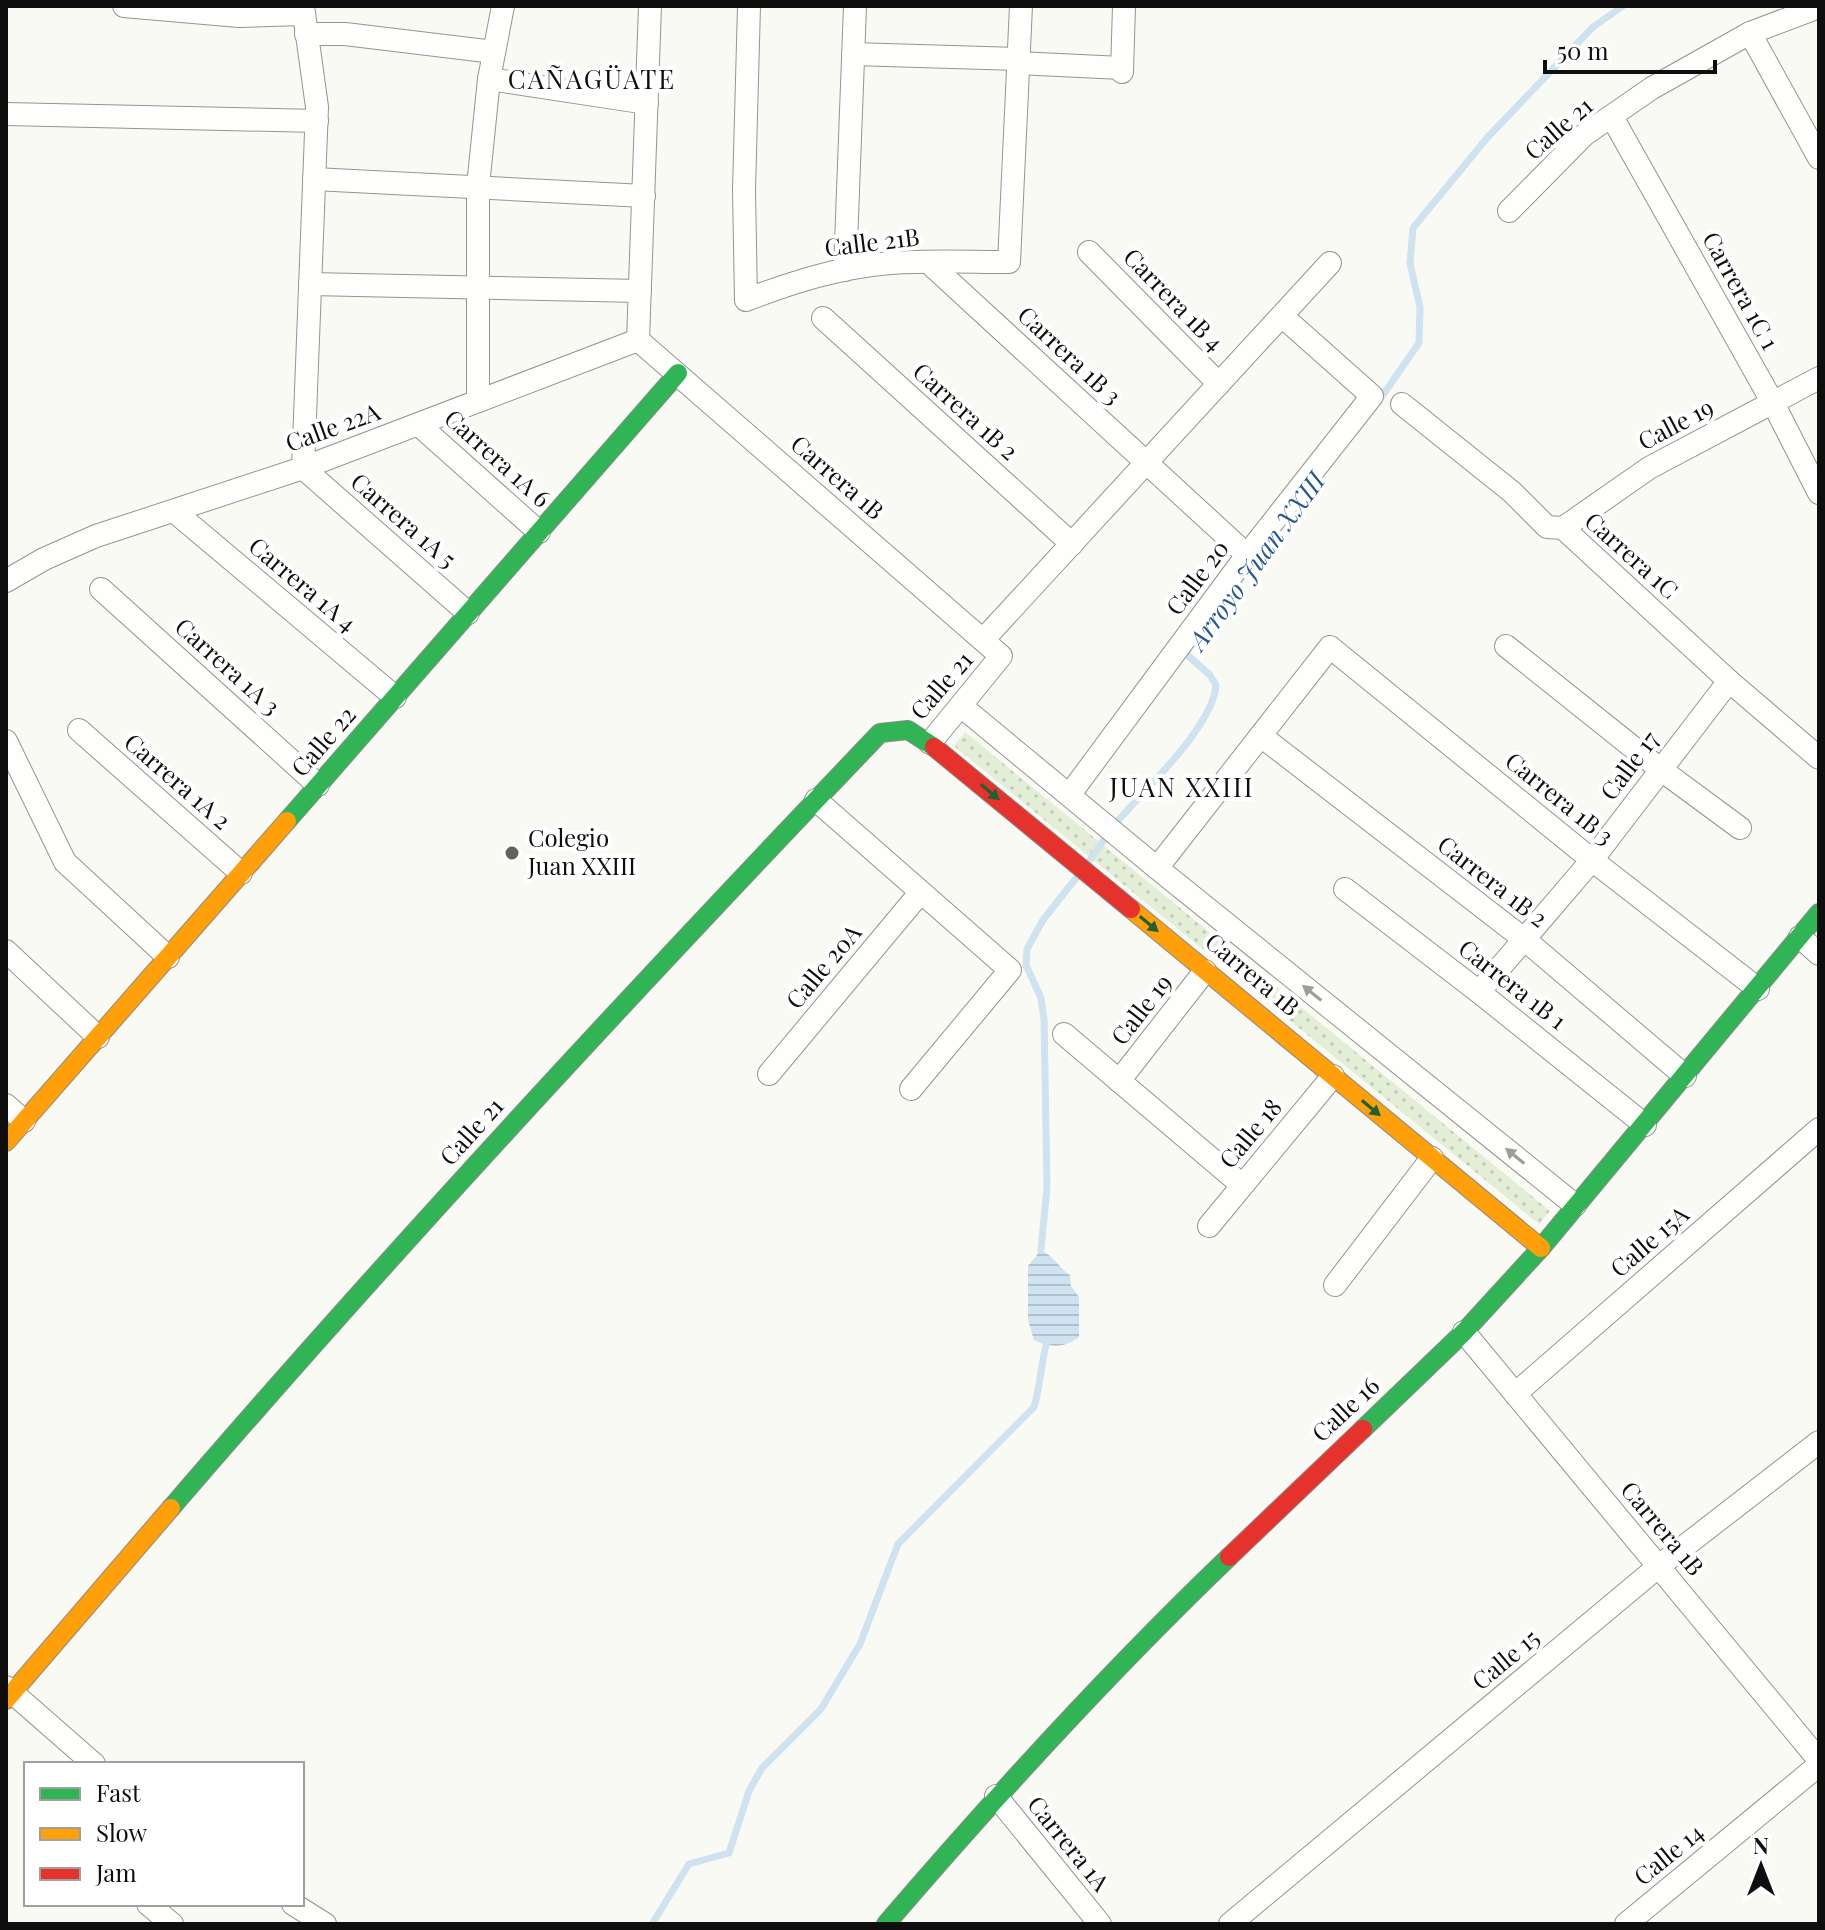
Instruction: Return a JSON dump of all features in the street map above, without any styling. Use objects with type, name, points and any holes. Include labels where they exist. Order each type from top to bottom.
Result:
[{"type":"street","points":[[124,6],[304,18],[345,34],[494,52]]},
{"type":"street","points":[[478,401],[478,186],[489,79],[503,6]]},
{"type":"street","points":[[638,340],[650,6]]},
{"type":"street","name":"Calle 21B","points":[[749,6],[744,190],[746,300],[791,283],[889,263],[1009,262],[1017,61]]},
{"type":"street","points":[[845,270],[855,6]]},
{"type":"street","points":[[1017,61],[1021,6]]},
{"type":"street","points":[[853,54],[1017,61],[1122,70],[1124,6]]},
{"type":"street","name":"Calle 21","points":[[1509,211],[1584,135],[1652,88],[1750,33],[1819,7]]},
{"type":"street","points":[[303,468],[317,121],[304,18]]},
{"type":"street","points":[[1750,33],[1819,158]]},
{"type":"street","points":[[489,79],[647,103]]},
{"type":"street","points":[[6,114],[317,121]]},
{"type":"street","name":"Carrera 1C 1","points":[[1612,117],[1773,403],[1819,493]]},
{"type":"street","points":[[314,179],[644,196]]},
{"type":"street","name":"Carrera 1B 4","points":[[1089,252],[1219,384]]},
{"type":"street","name":"Carrera 1B 3","points":[[928,262],[1247,555]]},
{"type":"street","name":"Calle 21","points":[[983,640],[1330,263]]},
{"type":"street","points":[[310,284],[640,291]]},
{"type":"street","name":"Calle 20","points":[[1070,794],[1247,555],[1372,396],[1282,316]]},
{"type":"street","name":"Carrera 1B 2","points":[[823,318],[1072,544]]},
{"type":"street","name":"Calle 22A","points":[[6,581],[44,559],[96,536],[303,468],[638,340]]},
{"type":"street","name":"Carrera 1B","points":[[638,340],[1001,656]]},
{"type":"street","name":"Calle 22","points":[[6,1142],[678,373]]},
{"type":"street","name":"Calle 19","points":[[1563,528],[1649,468],[1819,378]]},
{"type":"street","name":"Carrera 1C","points":[[1402,404],[1512,492],[1547,527],[1563,528],[1729,681],[1819,758]]},
{"type":"street","name":"Carrera 1A 6","points":[[419,425],[539,532]]},
{"type":"street","name":"Carrera 1A 5","points":[[303,468],[468,613]]},
{"type":"street","name":"Carrera 1A 4","points":[[175,512],[395,697]]},
{"type":"street","name":"Carrera 1A 3","points":[[101,589],[318,785]]},
{"type":"street","points":[[1506,646],[1660,769],[1740,828]]},
{"type":"street","name":"Carrera 1B 3","points":[[1261,736],[1330,647],[1592,860],[1758,989]]},
{"type":"street","name":"Calle 21","points":[[8,1693],[277,1385],[649,974],[880,733],[908,730],[930,743],[1001,656]]},
{"type":"street","name":"Calle 17","points":[[1479,992],[1592,860],[1729,681]]},
{"type":"street","name":"Carrera 1B","points":[[961,706],[1575,1205]]},
{"type":"street","name":"Carrera 1A 2","points":[[79,730],[241,873]]},
{"type":"street","points":[[1157,868],[1261,736]]},
{"type":"street","name":"Carrera 1B 2","points":[[1261,736],[1524,939],[1685,1076]]},
{"type":"street","points":[[6,741],[65,862],[168,957]]},
{"type":"street","name":"Carrera 1B","points":[[930,743],[1541,1248]]},
{"type":"street","points":[[816,800],[1010,970],[911,1089]]},
{"type":"street","name":"Carrera 1B 1","points":[[1345,889],[1645,1125]]},
{"type":"street","name":"Calle 20A","points":[[769,1074],[920,893]]},
{"type":"street","name":"Calle 16","points":[[886,1924],[996,1796],[1152,1631],[1464,1332],[1541,1248],[1819,913]]},
{"type":"street","points":[[1800,937],[1819,954]]},
{"type":"street","points":[[6,951],[98,1037]]},
{"type":"street","name":"Calle 19","points":[[1119,1081],[1205,971]]},
{"type":"street","points":[[1064,1034],[1242,1185]]},
{"type":"street","name":"Calle 18","points":[[1209,1226],[1333,1076]]},
{"type":"street","points":[[6,1105],[24,1121]]},
{"type":"street","name":"Calle 15A","points":[[1515,1394],[1819,1129]]},
{"type":"street","points":[[1335,1285],[1432,1158]]},
{"type":"street","name":"Carrera 1B","points":[[1464,1332],[1819,1762]]},
{"type":"street","name":"Calle 15","points":[[1230,1924],[1659,1566],[1819,1442]]},
{"type":"street","points":[[8,1693],[92,1762]]},
{"type":"street","name":"Calle 14","points":[[1626,1924],[1819,1762]]},
{"type":"street","name":"Carrera 1A","points":[[996,1796],[1100,1924]]},
{"type":"street","points":[[150,1906],[172,1924]]},
{"type":"street","points":[[296,1906],[325,1924]]},
{"type":"green space","points":[[965,732],[1550,1211],[1539,1224],[954,746]]},
{"type":"water","points":[[1041,1250],[1070,1275],[1071,1286],[1079,1297],[1079,1337],[1063,1345],[1034,1340],[1028,1320],[1028,1266]]},
{"type":"waterway","name":"Arroyo Juan XXIII","points":[[1378,402],[1419,343],[1420,307],[1410,263],[1413,228],[1487,138],[1593,27],[1623,6]]},
{"type":"waterway","name":"Arroyo Juan XXIII","points":[[1087,864],[1116,823],[1190,738],[1212,702],[1216,685],[1210,675],[1185,653],[1188,650]]},
{"type":"waterway","name":"Arroyo Juan XXIII","points":[[1041,1250],[1047,1187],[1044,1019],[1041,998],[1026,965],[1027,949],[1043,920],[1080,873]]},
{"type":"waterway","points":[[652,1924],[689,1864],[729,1853],[749,1791],[762,1768],[821,1709],[860,1644],[898,1544],[1034,1407],[1046,1345]]},
{"type":"traffic: fast","points":[[287,821],[678,373]]},
{"type":"traffic: fast","points":[[171,1508],[520,1116],[880,733],[908,730],[934,747]]},
{"type":"traffic: fast","points":[[1363,1429],[1464,1332],[1541,1248],[1819,913]]},
{"type":"traffic: fast","points":[[886,1924],[1053,1736],[1229,1557]]},
{"type":"traffic: slow","points":[[6,1142],[287,821]]},
{"type":"traffic: slow","points":[[1131,909],[1541,1248]]},
{"type":"traffic: slow","points":[[6,1700],[171,1508]]},
{"type":"traffic: jam","points":[[934,747],[1131,909]]},
{"type":"traffic: jam","points":[[1229,1557],[1363,1429]]},
{"type":"place","name":"Colegio Juan XXIII","points":[[512,853]]},
{"type":"district","name":"CAÑAGÜATE","points":[[592,80]]},
{"type":"district","name":"JUAN XXIII","points":[[1182,788]]}]
